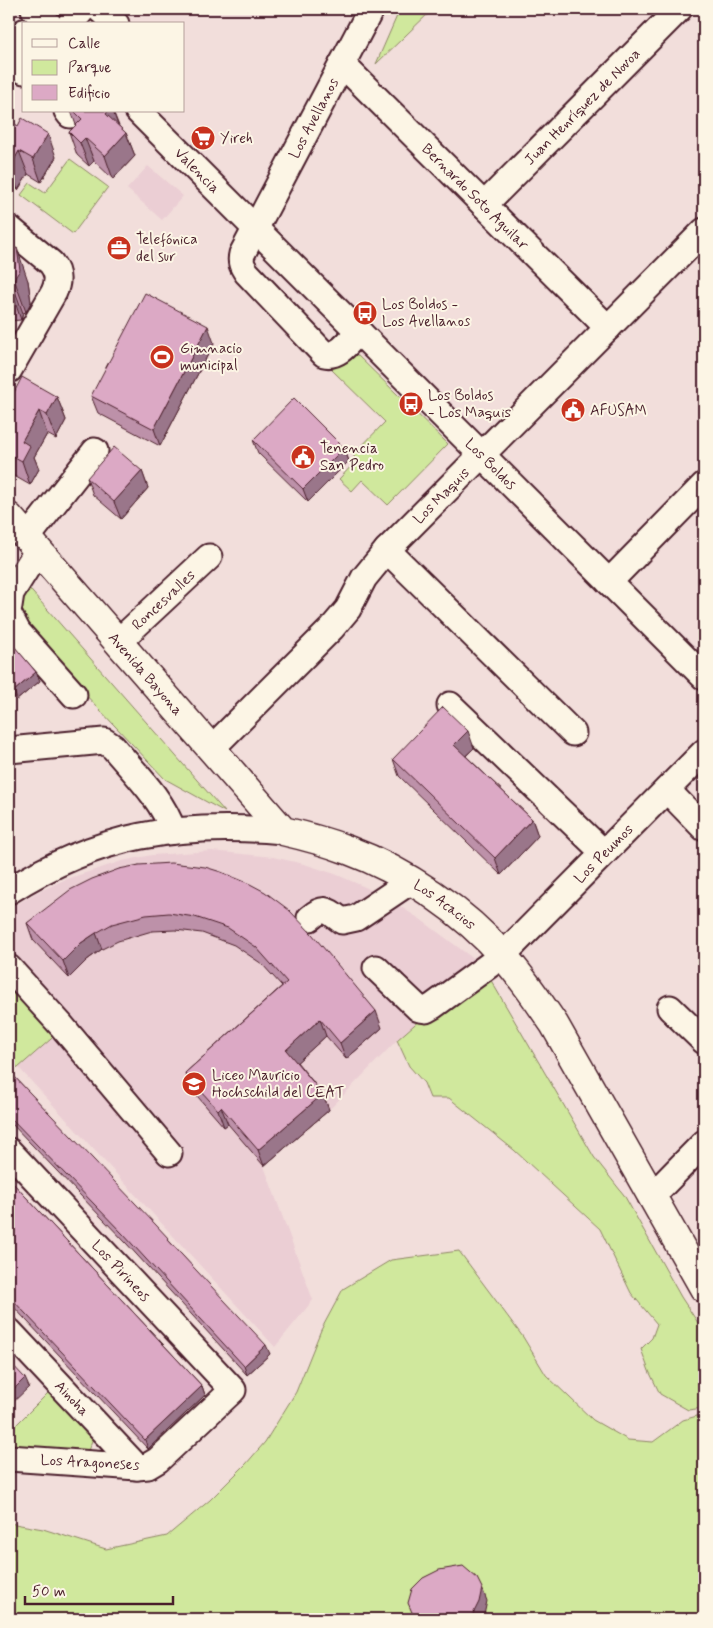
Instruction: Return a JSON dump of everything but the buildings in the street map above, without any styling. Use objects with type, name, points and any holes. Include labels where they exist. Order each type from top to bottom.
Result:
[{"type":"main road","name":"Avenida Bayona","points":[[9,517],[283,831]]},
{"type":"main road","name":"Los Acacios","points":[[283,831],[349,850],[381,864],[411,881],[448,907],[486,938],[503,955],[534,994],[554,1024],[704,1288]]},
{"type":"street","points":[[72,22],[83,9]]},
{"type":"street","points":[[99,9],[114,22]]},
{"type":"street","name":"Los Avellanos","points":[[359,331],[334,355],[324,354],[242,267],[241,261],[242,254],[371,9]]},
{"type":"street","name":"Juan Henríquez de Novoa","points":[[484,205],[680,9]]},
{"type":"street","points":[[22,35],[12,47],[11,54],[14,61],[22,69]]},
{"type":"street","name":"Bernardo Soto Aguilar","points":[[342,64],[608,328]]},
{"type":"street","name":"Valencia","points":[[139,112],[256,228]]},
{"type":"street","points":[[9,228],[51,263],[55,269],[58,281],[54,292],[9,370]]},
{"type":"street","name":"Los Boldos","points":[[256,228],[704,677]]},
{"type":"street","name":"Los Maquis","points":[[211,748],[332,628],[348,609],[364,578],[387,550],[704,231]]},
{"type":"street","points":[[9,606],[11,593],[32,544],[95,451]]},
{"type":"street","points":[[609,582],[704,485]]},
{"type":"street","points":[[387,550],[573,733]]},
{"type":"street","name":"Roncesvalles","points":[[118,642],[209,557]]},
{"type":"street","points":[[9,615],[18,632],[74,695]]},
{"type":"street","points":[[450,705],[604,853]]},
{"type":"street","points":[[9,750],[104,741],[113,747],[160,804],[169,819],[173,831]]},
{"type":"street","name":"Los Peumos","points":[[376,968],[419,1009],[426,1010],[503,955],[704,752]]},
{"type":"street","points":[[667,790],[704,828]]},
{"type":"street","name":"Los Acacios","points":[[9,891],[36,874],[78,854],[108,844],[153,833],[212,827],[283,831]]},
{"type":"street","points":[[9,870],[36,874]]},
{"type":"street","points":[[310,918],[319,910],[326,910],[342,921],[356,918],[411,881]]},
{"type":"street","points":[[9,968],[169,1153]]},
{"type":"street","points":[[670,1008],[704,1041]]},
{"type":"street","points":[[651,1197],[704,1143]]},
{"type":"street","name":"Los Pirineos","points":[[9,1151],[233,1390]]},
{"type":"street","name":"Ainoha","points":[[9,1331],[137,1467]]},
{"type":"street","name":"Los Aragoneses","points":[[9,1458],[137,1467],[148,1466],[158,1460],[233,1390]]},
{"type":"shaded area","points":[[148,166],[183,196],[162,220],[127,189]]},
{"type":"shaded area","name":"Liceo Mauricio Hochschild del CEAT","points":[[212,851],[273,857],[335,874],[393,902],[420,919],[482,965],[397,1040],[329,1110],[264,1166],[313,1300],[275,1347],[9,1057],[9,909],[36,893],[64,880],[122,861],[152,855]]},
{"type":"green space","points":[[400,9],[433,9],[376,64]]},
{"type":"green space","points":[[70,159],[108,187],[73,234],[21,195],[30,183],[45,193]]},
{"type":"green space","points":[[351,349],[448,444],[388,505],[362,480],[352,491],[339,479],[357,460],[353,455],[385,422],[331,369]]},
{"type":"green space","points":[[26,585],[225,812],[165,779],[15,620]]},
{"type":"green space","points":[[482,965],[594,1157],[624,1195],[681,1297],[704,1332],[704,1408],[688,1410],[660,1394],[641,1349],[652,1338],[657,1324],[631,1293],[600,1229],[514,1150],[449,1098],[430,1098],[424,1083],[409,1066],[397,1040]]},
{"type":"green space","points":[[9,974],[59,1032],[18,1068],[9,1057]]},
{"type":"green space","points":[[459,1251],[523,1337],[546,1375],[593,1420],[628,1440],[653,1442],[683,1420],[704,1414],[704,1619],[9,1619],[9,1523],[43,1529],[106,1549],[167,1536],[210,1500],[265,1442],[296,1392],[321,1330],[343,1289],[391,1260]]},
{"type":"green space","points":[[51,1390],[94,1436],[84,1460],[9,1449],[9,1432]]},
{"type":"place","name":"Yireh","points":[[203,138]]},
{"type":"place","name":"Telefónica del sur","points":[[119,248]]},
{"type":"place","name":"Los Boldos - Los Avellanos","points":[[365,313]]},
{"type":"place","name":"Gimnacio municipal","points":[[162,357]]},
{"type":"place","name":"Los Boldos - Los Maquis","points":[[411,404]]},
{"type":"place","name":"AFUSAM","points":[[573,410]]},
{"type":"place","name":"Tenencia San Pedro","points":[[303,457]]},
{"type":"place","name":"Liceo Mauricio Hochschild del CEAT","points":[[194,1084]]}]
